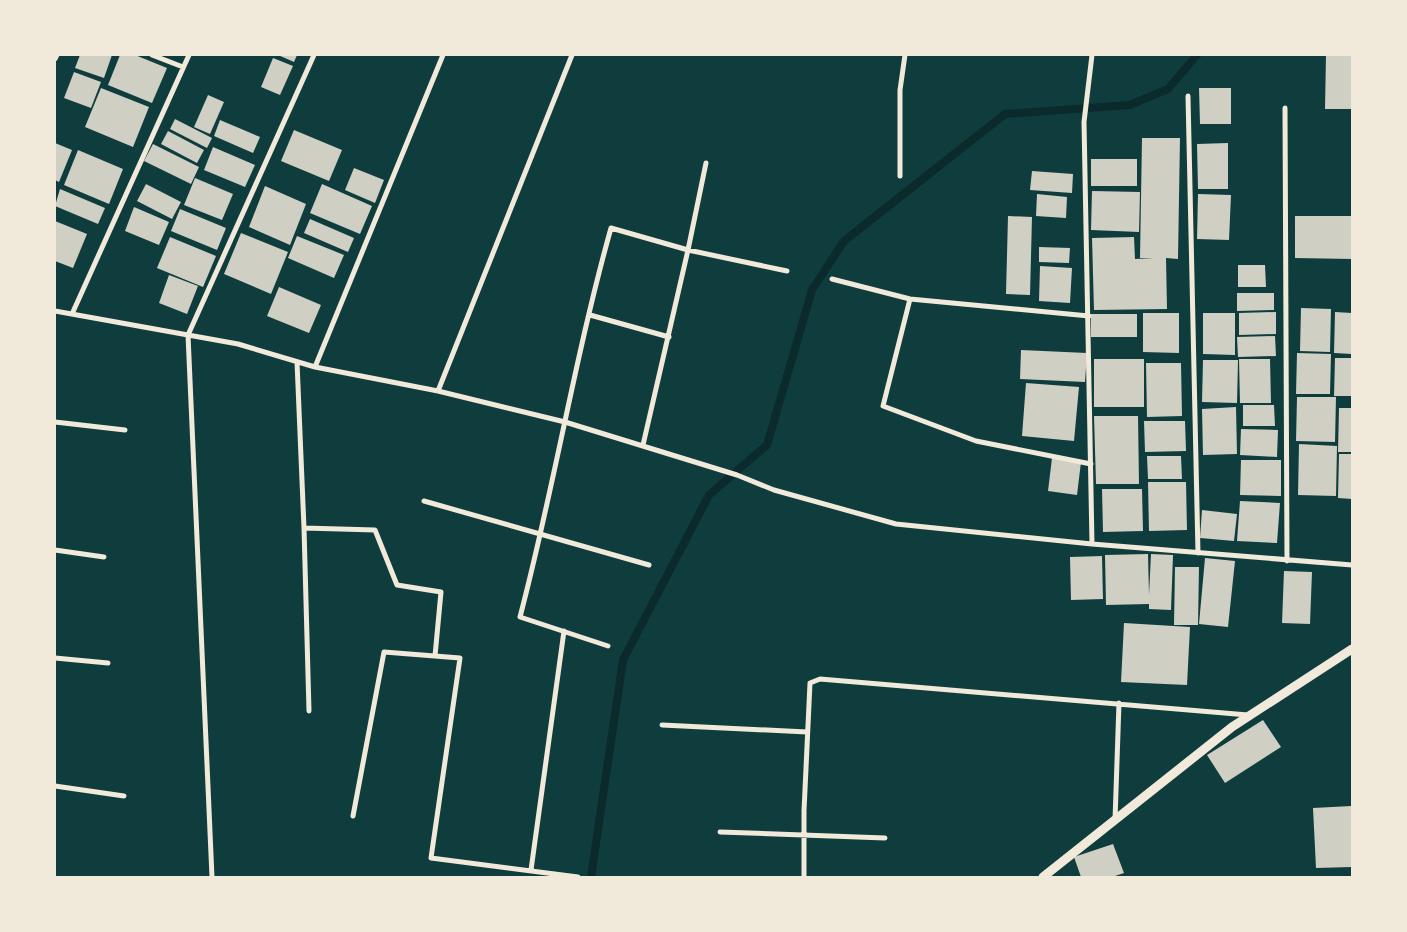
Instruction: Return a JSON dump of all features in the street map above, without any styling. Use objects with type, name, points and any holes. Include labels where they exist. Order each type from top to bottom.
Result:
[{"type":"street","points":[[55,59],[57,55]]},
{"type":"street","points":[[152,55],[183,67]]},
{"type":"street","points":[[72,314],[188,55]]},
{"type":"street","points":[[212,877],[188,335],[314,55]]},
{"type":"street","points":[[315,368],[443,55]]},
{"type":"street","points":[[438,391],[572,55]]},
{"type":"street","points":[[900,176],[900,90],[905,55]]},
{"type":"street","points":[[1092,55],[1084,122],[1092,544]]},
{"type":"street","points":[[1188,96],[1198,554]]},
{"type":"street","points":[[1285,108],[1287,560]]},
{"type":"street","points":[[643,445],[669,337],[706,163]]},
{"type":"street","points":[[608,646],[520,617],[542,535],[565,422],[611,228],[688,250],[787,271]]},
{"type":"street","points":[[832,279],[910,299],[1089,316]]},
{"type":"street","points":[[910,299],[883,406],[976,441],[1091,464]]},
{"type":"street","points":[[55,311],[238,344],[315,368],[438,391],[565,422],[720,470],[774,490],[896,524],[1198,554],[1352,566]]},
{"type":"street","points":[[590,315],[669,337]]},
{"type":"street","points":[[297,362],[309,710]]},
{"type":"street","points":[[55,422],[125,430]]},
{"type":"street","points":[[424,501],[649,565]]},
{"type":"street","points":[[304,528],[375,530],[397,585],[441,592],[435,656]]},
{"type":"street","points":[[55,550],[104,556]]},
{"type":"street","points":[[531,870],[564,631]]},
{"type":"street","points":[[1043,877],[1232,728],[1352,649]]},
{"type":"street","points":[[353,816],[384,652],[460,658],[431,858],[578,876]]},
{"type":"street","points":[[55,658],[108,662]]},
{"type":"street","points":[[804,877],[810,683],[820,679],[1251,715]]},
{"type":"street","points":[[1115,821],[1119,703]]},
{"type":"street","points":[[662,725],[807,732]]},
{"type":"street","points":[[55,786],[124,796]]},
{"type":"street","points":[[720,832],[885,838]]},
{"type":"building","points":[[80,55],[112,55],[104,78],[75,68]]},
{"type":"building","points":[[120,55],[135,55],[167,68],[152,103],[108,85]]},
{"type":"building","points":[[278,55],[297,55],[294,62]]},
{"type":"building","points":[[1326,55],[1352,55],[1352,109],[1325,109]]},
{"type":"building","points":[[273,58],[293,66],[280,95],[261,87]]},
{"type":"building","points":[[74,72],[101,82],[91,108],[64,98]]},
{"type":"building","points":[[101,88],[149,107],[133,147],[85,127]]},
{"type":"building","points":[[1199,88],[1231,88],[1231,124],[1200,124]]},
{"type":"building","points":[[208,95],[224,102],[210,134],[194,127]]},
{"type":"building","points":[[175,119],[212,138],[207,148],[170,129]]},
{"type":"building","points":[[220,120],[260,137],[253,153],[214,136]]},
{"type":"building","points":[[294,130],[342,150],[329,181],[281,161]]},
{"type":"building","points":[[168,131],[204,150],[197,163],[161,144]]},
{"type":"building","points":[[1142,138],[1180,138],[1178,259],[1166,258],[1167,309],[1094,310],[1092,238],[1134,237],[1135,259],[1154,258],[1140,258]]},
{"type":"building","points":[[55,143],[72,150],[59,182],[55,180]]},
{"type":"building","points":[[1228,143],[1228,189],[1198,189],[1197,144]]},
{"type":"building","points":[[153,144],[199,167],[191,184],[144,161]]},
{"type":"building","points":[[213,147],[255,165],[245,187],[204,170]]},
{"type":"building","points":[[78,150],[123,169],[109,204],[64,185]]},
{"type":"building","points":[[1091,159],[1137,159],[1137,186],[1091,186]]},
{"type":"building","points":[[354,168],[384,180],[375,203],[345,190]]},
{"type":"building","points":[[1032,171],[1073,174],[1072,193],[1030,190]]},
{"type":"building","points":[[195,178],[233,194],[222,220],[184,205]]},
{"type":"building","points":[[146,184],[181,202],[172,219],[137,201]]},
{"type":"building","points":[[322,184],[372,206],[360,234],[310,213]]},
{"type":"building","points":[[265,186],[306,204],[290,245],[249,227]]},
{"type":"building","points":[[60,189],[105,208],[98,224],[55,206]]},
{"type":"building","points":[[1092,191],[1140,192],[1139,232],[1091,230]]},
{"type":"building","points":[[1037,194],[1067,197],[1066,218],[1036,216]]},
{"type":"building","points":[[1198,194],[1231,195],[1229,240],[1197,239]]},
{"type":"building","points":[[134,207],[169,222],[159,245],[125,231]]},
{"type":"building","points":[[180,209],[226,228],[217,250],[171,231]]},
{"type":"building","points":[[1008,216],[1032,217],[1030,295],[1006,294]]},
{"type":"building","points":[[1295,216],[1352,216],[1352,259],[1295,258]]},
{"type":"building","points":[[310,219],[354,238],[348,252],[304,233]]},
{"type":"building","points":[[55,221],[87,234],[73,268],[55,261]]},
{"type":"building","points":[[241,233],[288,252],[271,294],[224,274]]},
{"type":"building","points":[[297,236],[344,255],[334,278],[288,258]]},
{"type":"building","points":[[170,237],[216,256],[203,287],[157,268]]},
{"type":"building","points":[[1039,247],[1070,248],[1069,263],[1039,262]]},
{"type":"building","points":[[1238,265],[1265,265],[1266,287],[1238,287]]},
{"type":"building","points":[[1040,266],[1072,268],[1070,303],[1039,301]]},
{"type":"building","points":[[169,275],[198,286],[187,314],[159,303]]},
{"type":"building","points":[[279,287],[321,305],[309,333],[267,316]]},
{"type":"building","points":[[1237,293],[1274,293],[1274,310],[1237,311]]},
{"type":"building","points":[[1301,308],[1331,309],[1330,352],[1300,351]]},
{"type":"building","points":[[1276,312],[1276,334],[1239,335],[1239,313]]},
{"type":"building","points":[[1335,312],[1352,313],[1352,354],[1334,353]]},
{"type":"building","points":[[1143,313],[1179,313],[1179,353],[1143,352]]},
{"type":"building","points":[[1203,313],[1235,313],[1235,355],[1203,354]]},
{"type":"building","points":[[1091,314],[1137,314],[1137,337],[1091,337]]},
{"type":"building","points":[[1275,336],[1276,356],[1238,357],[1237,337]]},
{"type":"building","points":[[1021,350],[1087,353],[1085,382],[1020,379]]},
{"type":"building","points":[[1297,353],[1331,354],[1330,394],[1296,394]]},
{"type":"building","points":[[1335,358],[1352,358],[1352,396],[1334,396]]},
{"type":"building","points":[[1094,359],[1144,359],[1144,407],[1094,407]]},
{"type":"building","points":[[1239,359],[1270,359],[1271,403],[1240,403]]},
{"type":"building","points":[[1203,360],[1238,360],[1237,403],[1202,402]]},
{"type":"building","points":[[1146,363],[1181,363],[1182,416],[1147,417]]},
{"type":"building","points":[[1026,383],[1079,387],[1074,441],[1022,436]]},
{"type":"building","points":[[1297,397],[1336,397],[1335,442],[1296,441]]},
{"type":"building","points":[[1243,405],[1274,405],[1275,426],[1243,426]]},
{"type":"building","points":[[1236,407],[1237,454],[1203,455],[1202,409]]},
{"type":"building","points":[[1339,408],[1352,408],[1352,452],[1338,452]]},
{"type":"building","points":[[1094,416],[1138,416],[1139,484],[1096,484]]},
{"type":"building","points":[[1144,421],[1185,421],[1186,451],[1145,452]]},
{"type":"building","points":[[1241,429],[1278,430],[1277,457],[1240,455]]},
{"type":"building","points":[[1299,444],[1337,446],[1336,496],[1298,495]]},
{"type":"building","points":[[1339,454],[1352,454],[1352,499],[1338,498]]},
{"type":"building","points":[[1147,456],[1181,456],[1182,479],[1148,479]]},
{"type":"building","points":[[1052,458],[1081,462],[1077,495],[1048,491]]},
{"type":"building","points":[[1241,460],[1281,460],[1281,496],[1240,495]]},
{"type":"building","points":[[1148,482],[1186,482],[1187,530],[1149,531]]},
{"type":"building","points":[[1102,489],[1142,489],[1143,531],[1103,532]]},
{"type":"building","points":[[1240,501],[1280,503],[1277,543],[1237,541]]},
{"type":"building","points":[[1202,510],[1237,514],[1234,541],[1200,538]]},
{"type":"building","points":[[1148,554],[1149,595],[1151,554],[1173,555],[1171,610],[1149,609],[1149,604],[1106,605],[1105,555]]},
{"type":"building","points":[[1102,556],[1103,599],[1071,600],[1070,557]]},
{"type":"building","points":[[1205,558],[1235,561],[1228,627],[1199,624]]},
{"type":"building","points":[[1175,567],[1199,567],[1198,625],[1174,625]]},
{"type":"building","points":[[1284,571],[1312,572],[1310,624],[1282,623]]},
{"type":"building","points":[[1124,623],[1190,627],[1187,685],[1121,682]]},
{"type":"building","points":[[1263,720],[1281,747],[1225,783],[1207,755]]},
{"type":"building","points":[[1351,806],[1352,867],[1316,868],[1313,808]]},
{"type":"building","points":[[1113,844],[1124,873],[1112,877],[1081,877],[1074,857]]},
{"type":"waterway","points":[[591,877],[623,660],[709,495],[767,445],[812,290],[844,241],[1005,114],[1130,105],[1168,89],[1197,55]]}]
